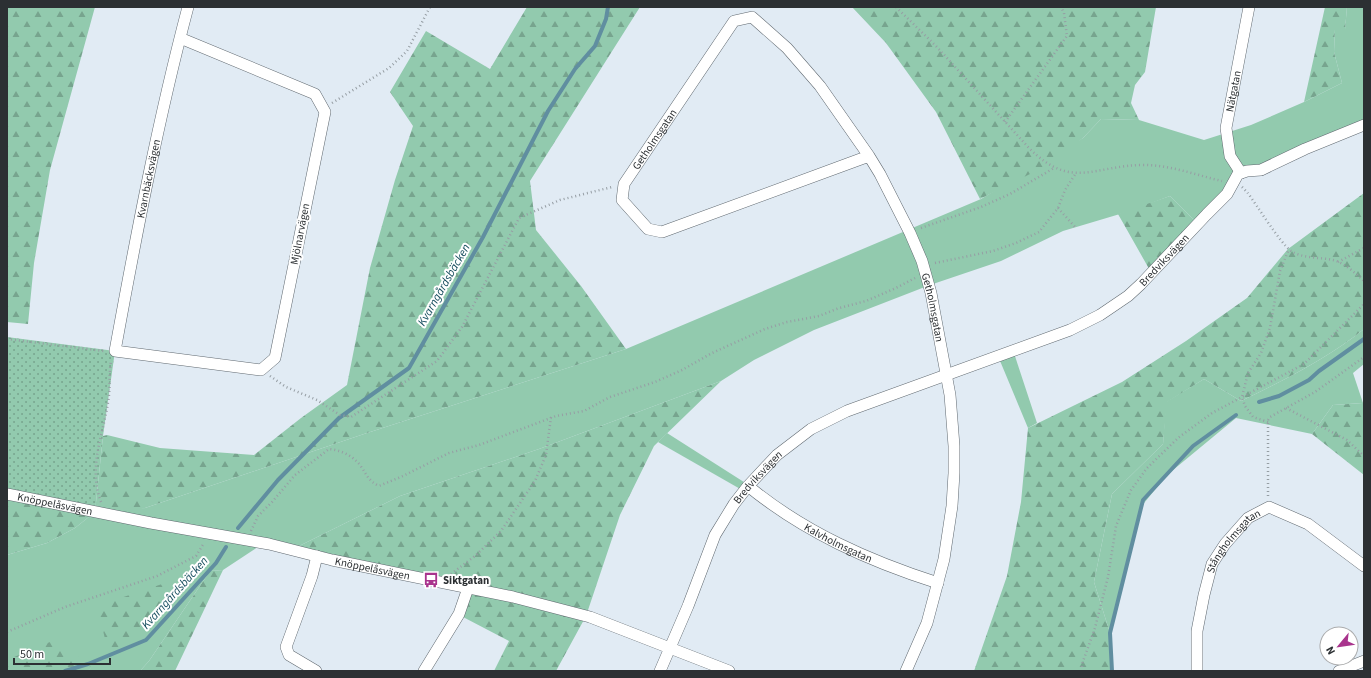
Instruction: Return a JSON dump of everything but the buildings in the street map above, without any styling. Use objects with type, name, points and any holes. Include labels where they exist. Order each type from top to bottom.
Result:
[{"type":"street","name":"Kvarnbäcksvägen","points":[[110,352],[142,205],[188,7]]},
{"type":"street","name":"Nätgatan","points":[[1241,173],[1230,156],[1226,128],[1249,7]]},
{"type":"street","name":"Getholmsgatan","points":[[624,184],[734,21],[752,17],[787,48],[820,86],[880,174],[910,233],[925,271],[931,293],[947,375]]},
{"type":"street","points":[[180,38],[315,94],[324,112]]},
{"type":"street","name":"Mjölnarvägen","points":[[261,370],[274,358],[324,112]]},
{"type":"street","points":[[1241,173],[1261,170],[1364,125]]},
{"type":"street","points":[[624,184],[622,200],[648,229],[662,232],[869,156]]},
{"type":"street","name":"Bredviksvägen","points":[[660,671],[716,535],[734,504],[748,486],[777,455],[794,441],[824,422],[847,411],[1070,330],[1114,306],[1142,284],[1154,272],[1227,194],[1236,177],[1241,173]]},
{"type":"street","points":[[110,352],[261,370]]},
{"type":"street","points":[[906,671],[927,623],[938,583],[948,533],[954,474],[953,422],[947,375]]},
{"type":"street","name":"Kalvholmsgatan","points":[[748,486],[762,498],[795,520],[829,540],[882,564],[938,583]]},
{"type":"street","name":"Knöppelåsvägen","points":[[7,494],[151,523],[281,546],[317,556],[513,597],[590,617],[729,671]]},
{"type":"street","name":"Stångholmsgatan","points":[[1197,671],[1197,631],[1212,564],[1225,544],[1248,518],[1269,507],[1308,524],[1364,566]]},
{"type":"street","points":[[316,671],[289,655],[286,647],[312,576],[317,556]]},
{"type":"street","points":[[424,671],[459,614],[468,588]]},
{"type":"street","points":[[1339,671],[1364,661]]},
{"type":"path","points":[[324,112],[328,105],[389,68],[407,51],[430,7]]},
{"type":"path","points":[[896,7],[936,46],[1038,158],[1054,168],[1076,173],[1136,165],[1160,166],[1242,187],[1289,249],[1302,256],[1338,262],[1364,281]]},
{"type":"path","points":[[1004,122],[1066,36],[1064,13],[1061,7]]},
{"type":"path","points":[[910,233],[981,207],[1010,194],[1054,168]]},
{"type":"path","points":[[244,539],[258,516],[295,476],[329,449],[337,450],[352,458],[360,465],[366,476],[374,484],[379,486],[449,454],[480,445],[551,417],[584,411],[610,397],[654,382],[682,370],[712,353],[765,329],[787,322],[819,316],[839,308],[866,301],[896,288],[925,271],[936,262],[993,251],[1016,243],[1039,232],[1058,208],[1065,190],[1076,173]]},
{"type":"path","points":[[261,370],[286,387],[317,400],[340,415],[351,418],[437,361],[462,327],[519,218],[560,200],[624,184]]},
{"type":"path","points":[[1058,208],[1074,228]]},
{"type":"path","points":[[1338,262],[1364,248]]},
{"type":"path","points":[[1268,422],[1253,416],[1245,406],[1242,397],[1248,373],[1261,353],[1270,328],[1280,271],[1289,249]]},
{"type":"path","points":[[1082,671],[1082,664],[1095,628],[1108,577],[1116,526],[1131,490],[1147,468],[1178,438],[1212,412],[1304,364],[1364,304]]},
{"type":"path","points":[[7,339],[110,352],[109,395],[106,415],[98,446],[96,470],[96,483],[101,503]]},
{"type":"path","points":[[1269,507],[1268,422],[1270,417],[1315,392],[1364,357]]},
{"type":"path","points":[[1286,408],[1347,440],[1364,456]]},
{"type":"path","points":[[449,575],[475,556],[500,530],[535,481],[546,455],[551,417]]},
{"type":"path","points":[[7,632],[65,607],[157,576],[196,556],[210,533]]},
{"type":"green space","points":[[7,7],[95,7],[50,170],[34,263],[28,324],[7,322]]},
{"type":"green space","points":[[527,7],[640,7],[530,181],[536,230],[581,286],[626,349],[364,434],[145,508],[119,515],[95,512],[103,436],[107,435],[160,448],[254,455],[301,418],[347,385],[370,268],[395,180],[413,126],[390,92],[426,31],[490,69]]},
{"type":"green space","points":[[852,7],[1156,7],[1145,72],[1135,85],[1131,103],[1139,120],[1101,119],[1083,138],[1048,165],[980,199],[936,112],[886,43]]},
{"type":"green space","points":[[1325,7],[1347,7],[1345,30],[1335,29],[1334,52],[1342,83],[1304,102]]},
{"type":"green space","points":[[1347,7],[1364,7],[1364,123],[1241,172],[1198,224],[1170,196],[1130,211],[1063,231],[1001,261],[930,285],[814,330],[754,360],[721,381],[539,449],[400,496],[289,551],[264,543],[223,570],[210,571],[149,661],[140,671],[87,671],[91,668],[7,660],[7,555],[47,543],[75,528],[95,512],[145,508],[364,434],[626,349],[981,199],[1083,138],[1101,119],[1139,120],[1204,140],[1251,125],[1304,102],[1342,83],[1334,52],[1335,28],[1345,29]]},
{"type":"green space","points":[[1364,193],[1364,329],[1350,340],[1320,359],[1289,377],[1241,401],[1204,379],[1167,402],[1163,444],[1112,494],[1094,582],[1110,633],[1112,671],[974,671],[1007,576],[1021,502],[1028,428],[1122,382],[1186,341],[1247,298],[1288,249]]},
{"type":"green space","points":[[1170,196],[1198,224],[1152,274],[1118,214]]},
{"type":"green space","points":[[1364,329],[1364,364],[1353,373],[1363,403],[1333,405],[1312,434],[1236,418],[1167,475],[1140,508],[1110,633],[1094,582],[1112,494],[1163,444],[1166,402],[1204,379],[1241,401],[1289,377],[1320,359],[1350,340]]},
{"type":"green space","points":[[7,337],[115,351],[103,436],[95,512],[7,495]]},
{"type":"green space","points":[[1013,350],[1037,423],[1028,428],[998,356]]},
{"type":"green space","points":[[721,381],[654,446],[620,515],[586,616],[556,671],[494,671],[509,641],[463,617],[470,588],[289,551],[400,496],[539,449]]},
{"type":"green space","points":[[1363,403],[1364,475],[1312,434],[1333,405]]},
{"type":"green space","points":[[667,433],[747,484],[742,490],[658,442]]},
{"type":"green space","points":[[7,495],[95,512],[75,528],[47,543],[7,555]]},
{"type":"green space","points":[[223,570],[175,671],[140,671],[149,661],[210,571]]},
{"type":"green space","points":[[162,584],[172,585],[155,612],[115,651],[107,647],[97,606]]},
{"type":"green space","points":[[57,639],[92,668],[87,671],[7,671],[7,660]]},
{"type":"waterway","name":"Kvarngårdsbäcken","points":[[238,528],[278,480],[339,418],[409,368],[483,237],[548,111],[575,69],[595,46],[606,19],[608,7]]},
{"type":"waterway","points":[[1259,402],[1279,396],[1309,380],[1319,371],[1364,339]]},
{"type":"waterway","points":[[1112,671],[1110,633],[1143,500],[1193,446],[1236,415]]},
{"type":"waterway","name":"Kvarngårdsbäcken","points":[[65,671],[88,664],[146,640],[216,563],[226,547]]},
{"type":"place","name":"Siktgatan","points":[[431,580]]}]
